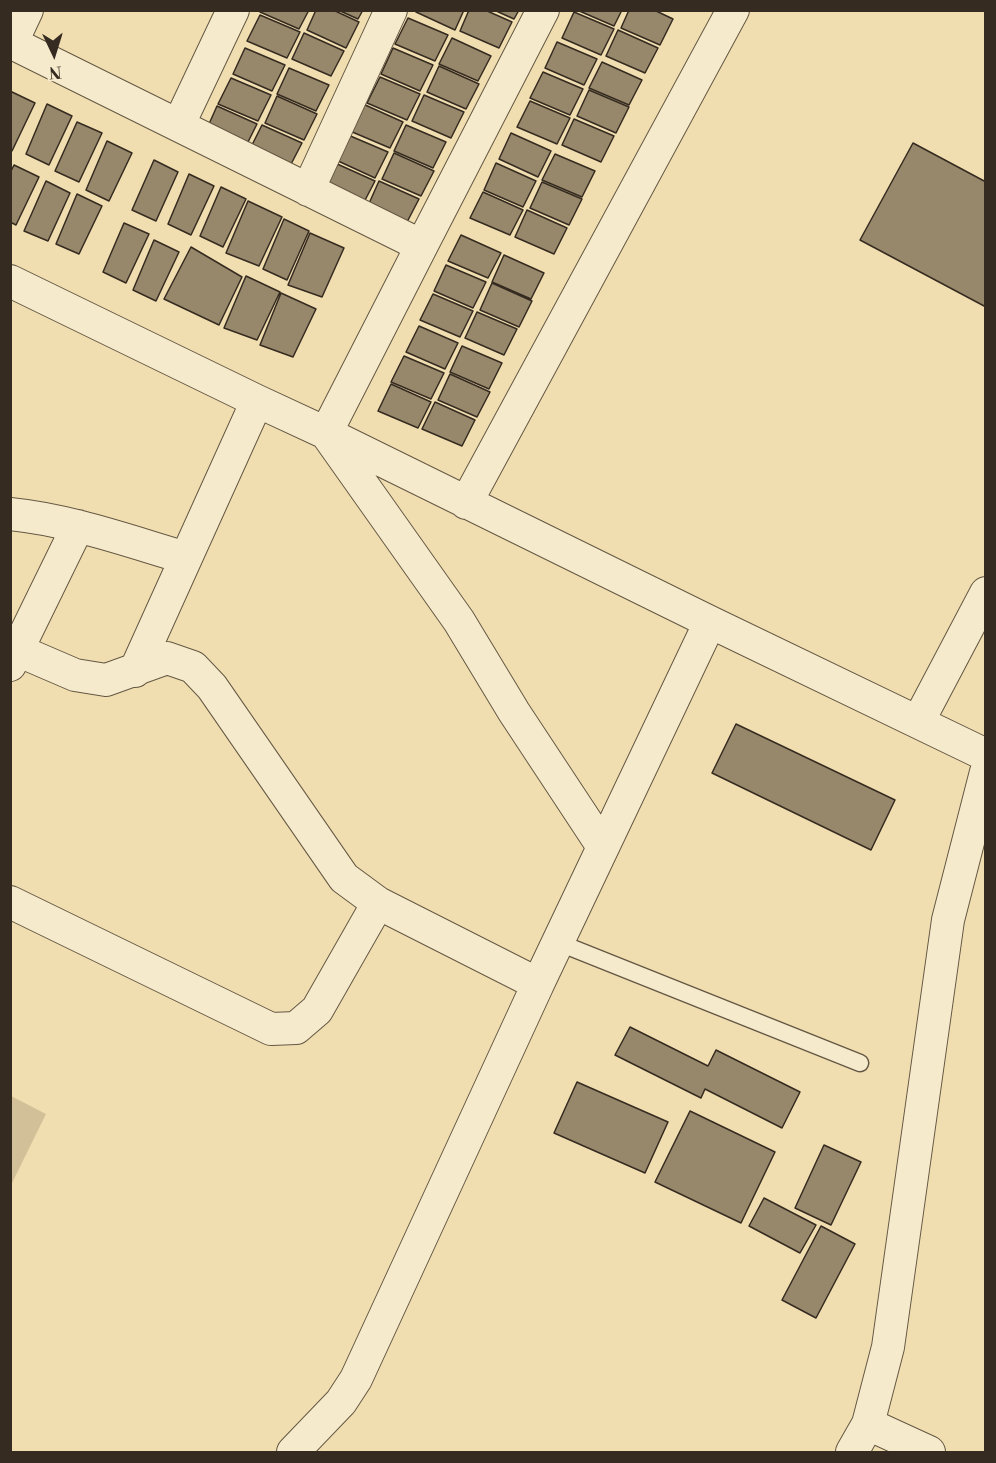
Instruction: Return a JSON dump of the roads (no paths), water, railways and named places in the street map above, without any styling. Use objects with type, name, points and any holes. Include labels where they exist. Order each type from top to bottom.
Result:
[{"type":"street","points":[[27,10],[11,42],[408,239],[420,249]]},
{"type":"street","points":[[179,124],[233,10]]},
{"type":"street","points":[[308,190],[391,10]]},
{"type":"street","points":[[326,433],[543,10]]},
{"type":"street","points":[[466,503],[734,10]]},
{"type":"street","points":[[10,281],[986,754]]},
{"type":"street","points":[[135,670],[257,401]]},
{"type":"street","points":[[326,433],[459,621],[514,712],[603,847]]},
{"type":"street","points":[[10,514],[78,526],[186,558]]},
{"type":"street","points":[[78,526],[13,654],[75,675],[106,680],[167,658],[193,667],[212,687],[344,878],[378,903],[538,984]]},
{"type":"street","points":[[918,722],[986,593]]},
{"type":"street","points":[[293,1452],[341,1402],[356,1379],[557,942],[710,622]]},
{"type":"street","points":[[852,1452],[868,1424],[888,1347],[948,920],[986,772]]},
{"type":"street","points":[[10,902],[271,1029],[296,1028],[317,1010],[378,903]]},
{"type":"street","points":[[868,1424],[929,1452]]},
{"type":"lane","points":[[557,942],[860,1063]]}]
